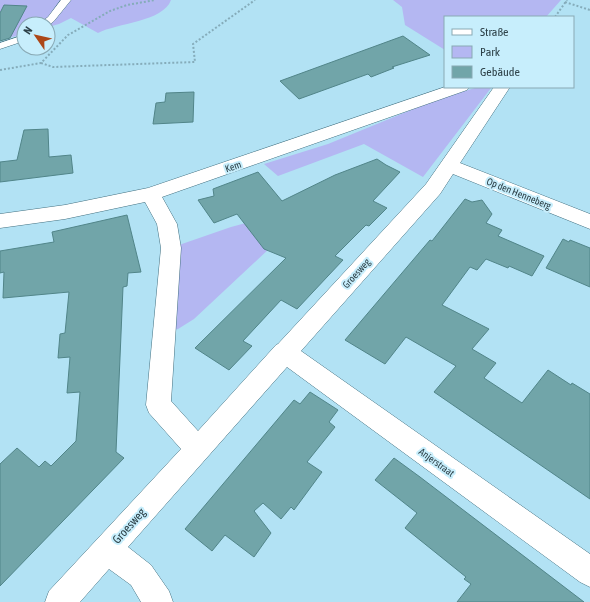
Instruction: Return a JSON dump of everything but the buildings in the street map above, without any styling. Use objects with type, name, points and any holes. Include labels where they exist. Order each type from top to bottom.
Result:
[{"type":"street","name":"Kem","points":[[0,221],[65,212],[151,194],[458,88]]},
{"type":"street","name":"Groesweg","points":[[60,602],[284,352],[433,189],[501,88]]},
{"type":"street","name":"Op den Henneberg","points":[[449,165],[590,222]]},
{"type":"street","points":[[151,194],[167,224],[171,248],[158,405],[198,449]]},
{"type":"street","name":"Anjerstraat","points":[[284,352],[590,572]]},
{"type":"street","points":[[107,549],[141,576],[158,602]]},
{"type":"lane","points":[[53,16],[66,0]]},
{"type":"lane","points":[[0,46],[16,41]]},
{"type":"path","points":[[41,63],[68,35],[97,18],[110,11],[126,6],[155,0]]},
{"type":"path","points":[[0,70],[41,63],[53,67],[195,62],[194,44],[255,0]]},
{"type":"path","points":[[556,16],[566,1],[590,10]]},
{"type":"green space","points":[[0,0],[171,0],[159,13],[139,21],[98,33],[71,18],[56,25],[56,16],[16,16],[16,36],[0,40]]},
{"type":"green space","points":[[393,0],[561,0],[547,16],[444,16],[444,49],[405,25],[402,7]]},
{"type":"green space","points":[[475,88],[491,88],[423,177],[364,144],[278,176],[264,164],[328,144],[433,101]]},
{"type":"green space","points":[[257,220],[285,234],[194,319],[178,329],[173,330],[179,245],[231,227]]}]
